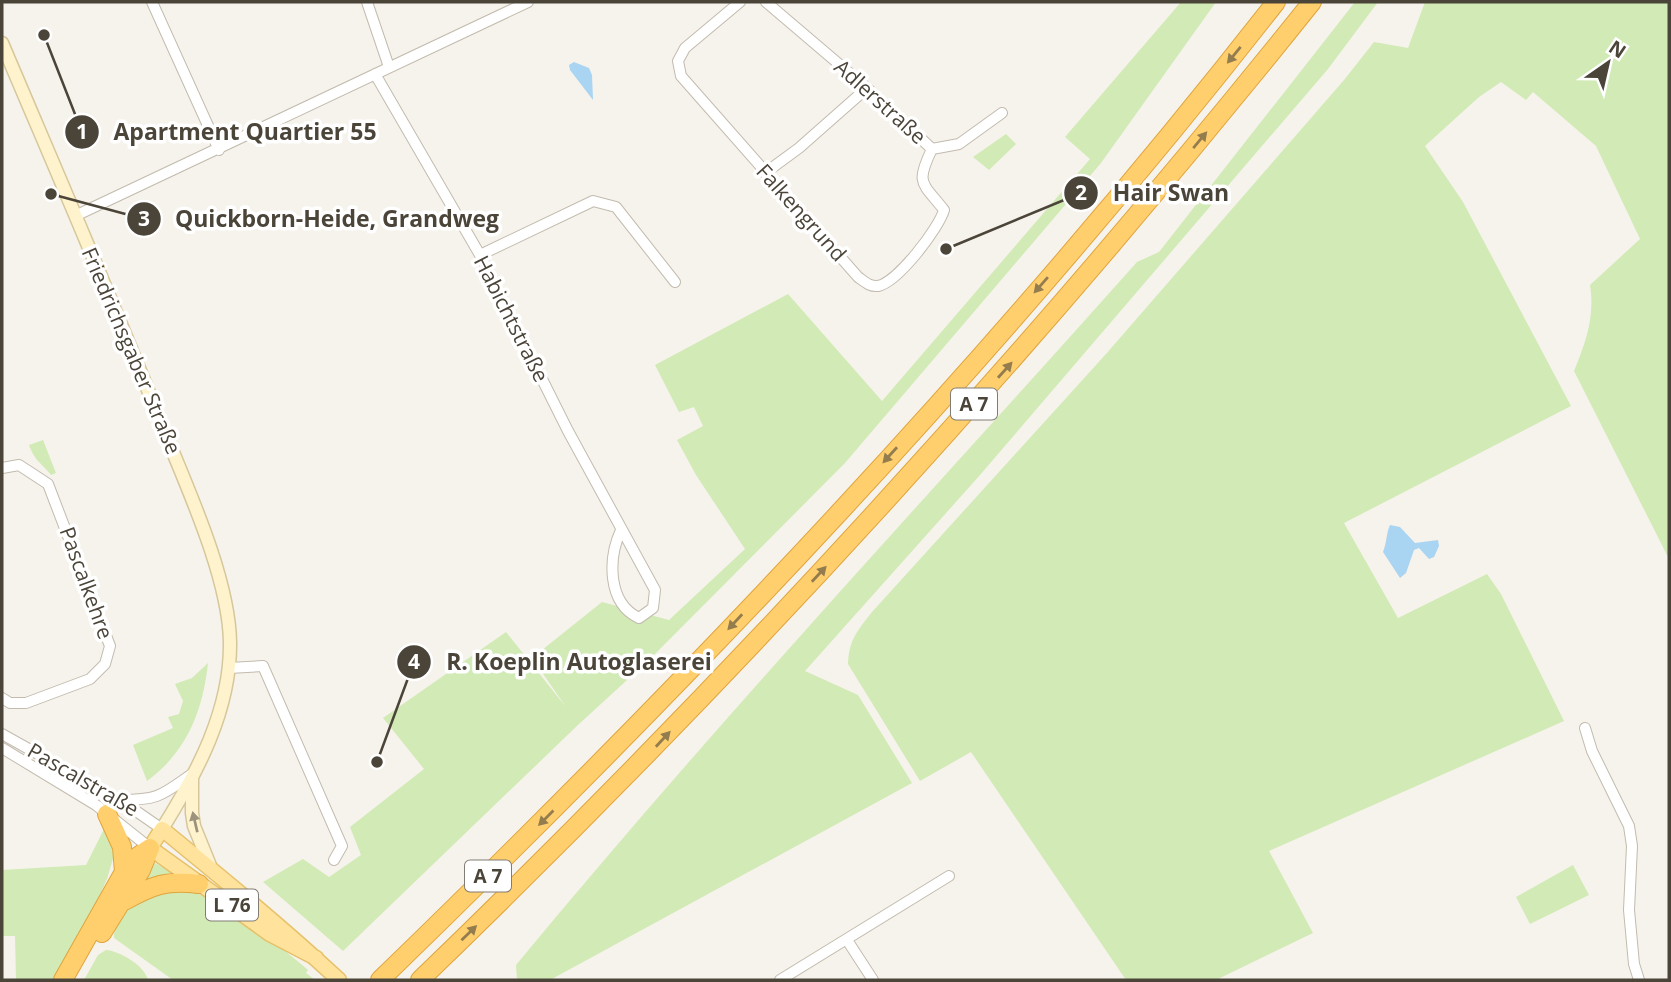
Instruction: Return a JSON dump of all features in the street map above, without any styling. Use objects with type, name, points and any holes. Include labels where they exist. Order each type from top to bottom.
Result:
[{"type":"highway","name":"A 7","points":[[380,980],[595,770],[863,486],[1086,234],[1276,2]]},
{"type":"highway","name":"A 7","points":[[420,980],[616,789],[881,509],[1087,275],[1312,2]]},
{"type":"highway","points":[[107,814],[122,847],[124,872]]},
{"type":"highway","points":[[64,980],[124,872],[134,859],[150,848]]},
{"type":"highway","points":[[74,980],[141,870],[150,848]]},
{"type":"highway","points":[[121,903],[161,883],[175,881],[199,884]]},
{"type":"main road","name":"Friedrichsgaber Straße","points":[[2,43],[153,401],[193,503],[223,593],[229,630],[229,668],[215,727],[150,848],[270,934],[317,959]]},
{"type":"main road","name":"Friedrichsgaber Straße","points":[[192,774],[194,826],[211,868]]},
{"type":"main road","name":"Friedrichsgaber Straße","points":[[162,829],[211,868],[339,980]]},
{"type":"street","points":[[152,2],[219,150]]},
{"type":"street","points":[[367,2],[389,67]]},
{"type":"street","points":[[75,216],[528,2]]},
{"type":"street","name":"Falkengrund","points":[[740,2],[685,48],[678,61],[681,76],[858,277],[871,286],[881,285],[894,277],[940,223],[944,210],[922,182],[921,170],[932,149]]},
{"type":"street","name":"Adlerstraße","points":[[766,2],[867,88],[932,149],[959,144],[1002,113]]},
{"type":"street","name":"Habichtstraße","points":[[375,74],[480,256],[621,530],[655,590],[653,608],[639,618],[628,613],[611,570],[614,545],[621,530]]},
{"type":"street","points":[[765,173],[799,148],[867,88]]},
{"type":"street","points":[[480,256],[593,201],[616,207],[675,282]]},
{"type":"street","name":"Pascalkehre","points":[[2,468],[19,465],[48,484],[110,646],[105,664],[90,679],[26,704],[10,703],[2,698]]},
{"type":"street","points":[[229,668],[263,666],[342,846],[334,860]]},
{"type":"street","points":[[1585,728],[1591,751],[1629,826],[1633,846],[1629,910],[1634,964],[1639,980]]},
{"type":"street","name":"Pascalstraße","points":[[2,734],[120,800],[162,829]]},
{"type":"street","name":"Pascalstraße","points":[[2,748],[96,805],[150,848]]},
{"type":"street","name":"Friedrichsgaber Straße","points":[[120,800],[149,800],[165,793],[192,774]]},
{"type":"street","points":[[780,980],[949,876]]},
{"type":"street","points":[[847,940],[873,980]]},
{"type":"green space","points":[[1181,2],[1216,2],[1101,163],[845,463],[650,659],[343,951],[263,882],[303,859],[329,877],[361,855],[350,827],[424,769],[383,718],[506,632],[566,707],[532,658],[602,602],[669,620],[745,549],[696,475],[677,440],[703,426],[694,407],[679,412],[655,365],[788,294],[882,401],[1090,159],[1065,137]]},
{"type":"green space","points":[[1355,2],[1378,2],[1328,69],[980,475],[805,671],[858,695],[912,783],[550,980],[517,980],[516,965],[745,698],[1137,262],[1159,252]]},
{"type":"green space","points":[[1425,2],[1669,2],[1669,559],[1574,371],[1588,329],[1590,285],[1640,239],[1596,146],[1533,92],[1526,100],[1501,82],[1479,97],[1425,146],[1463,202],[1571,406],[1344,523],[1398,618],[1487,574],[1501,594],[1564,721],[1269,851],[1313,933],[1216,980],[1126,980],[971,752],[920,781],[848,664],[850,648],[858,630],[872,612],[1106,354],[1374,42],[1408,48]]},
{"type":"green space","points":[[1006,134],[1016,144],[989,170],[973,157]]},
{"type":"green space","points":[[43,440],[56,473],[51,475],[36,459],[29,445]]},
{"type":"green space","points":[[208,663],[202,697],[191,729],[173,757],[147,781],[133,745],[173,728],[168,717],[179,714],[183,701],[175,684],[192,678]]},
{"type":"green space","points":[[105,827],[115,852],[107,879],[91,915],[53,980],[16,980],[15,936],[2,936],[2,870],[86,865]]},
{"type":"green space","points":[[155,863],[172,873],[144,880],[145,878]]},
{"type":"green space","points":[[1573,865],[1589,895],[1530,924],[1516,897]]},
{"type":"green space","points":[[189,890],[220,904],[248,922],[308,970],[306,973],[315,980],[173,980],[114,938],[121,919],[131,906],[143,897],[158,892]]},
{"type":"green space","points":[[106,950],[131,960],[148,980],[84,980],[98,955]]},
{"type":"water","points":[[574,62],[589,68],[592,75],[593,100],[570,70],[569,65]]},
{"type":"water","points":[[1390,525],[1400,527],[1415,543],[1438,540],[1439,546],[1434,557],[1429,559],[1419,548],[1414,550],[1406,573],[1400,578],[1383,552]]},
{"type":"place","name":"Apartment Quartier 55","points":[[44,35]]},
{"type":"place","name":"Quickborn-Heide, Grandweg","points":[[51,194]]},
{"type":"place","name":"Hair Swan","points":[[946,249]]},
{"type":"place","name":"R. Koeplin Autoglaserei","points":[[377,762]]}]
